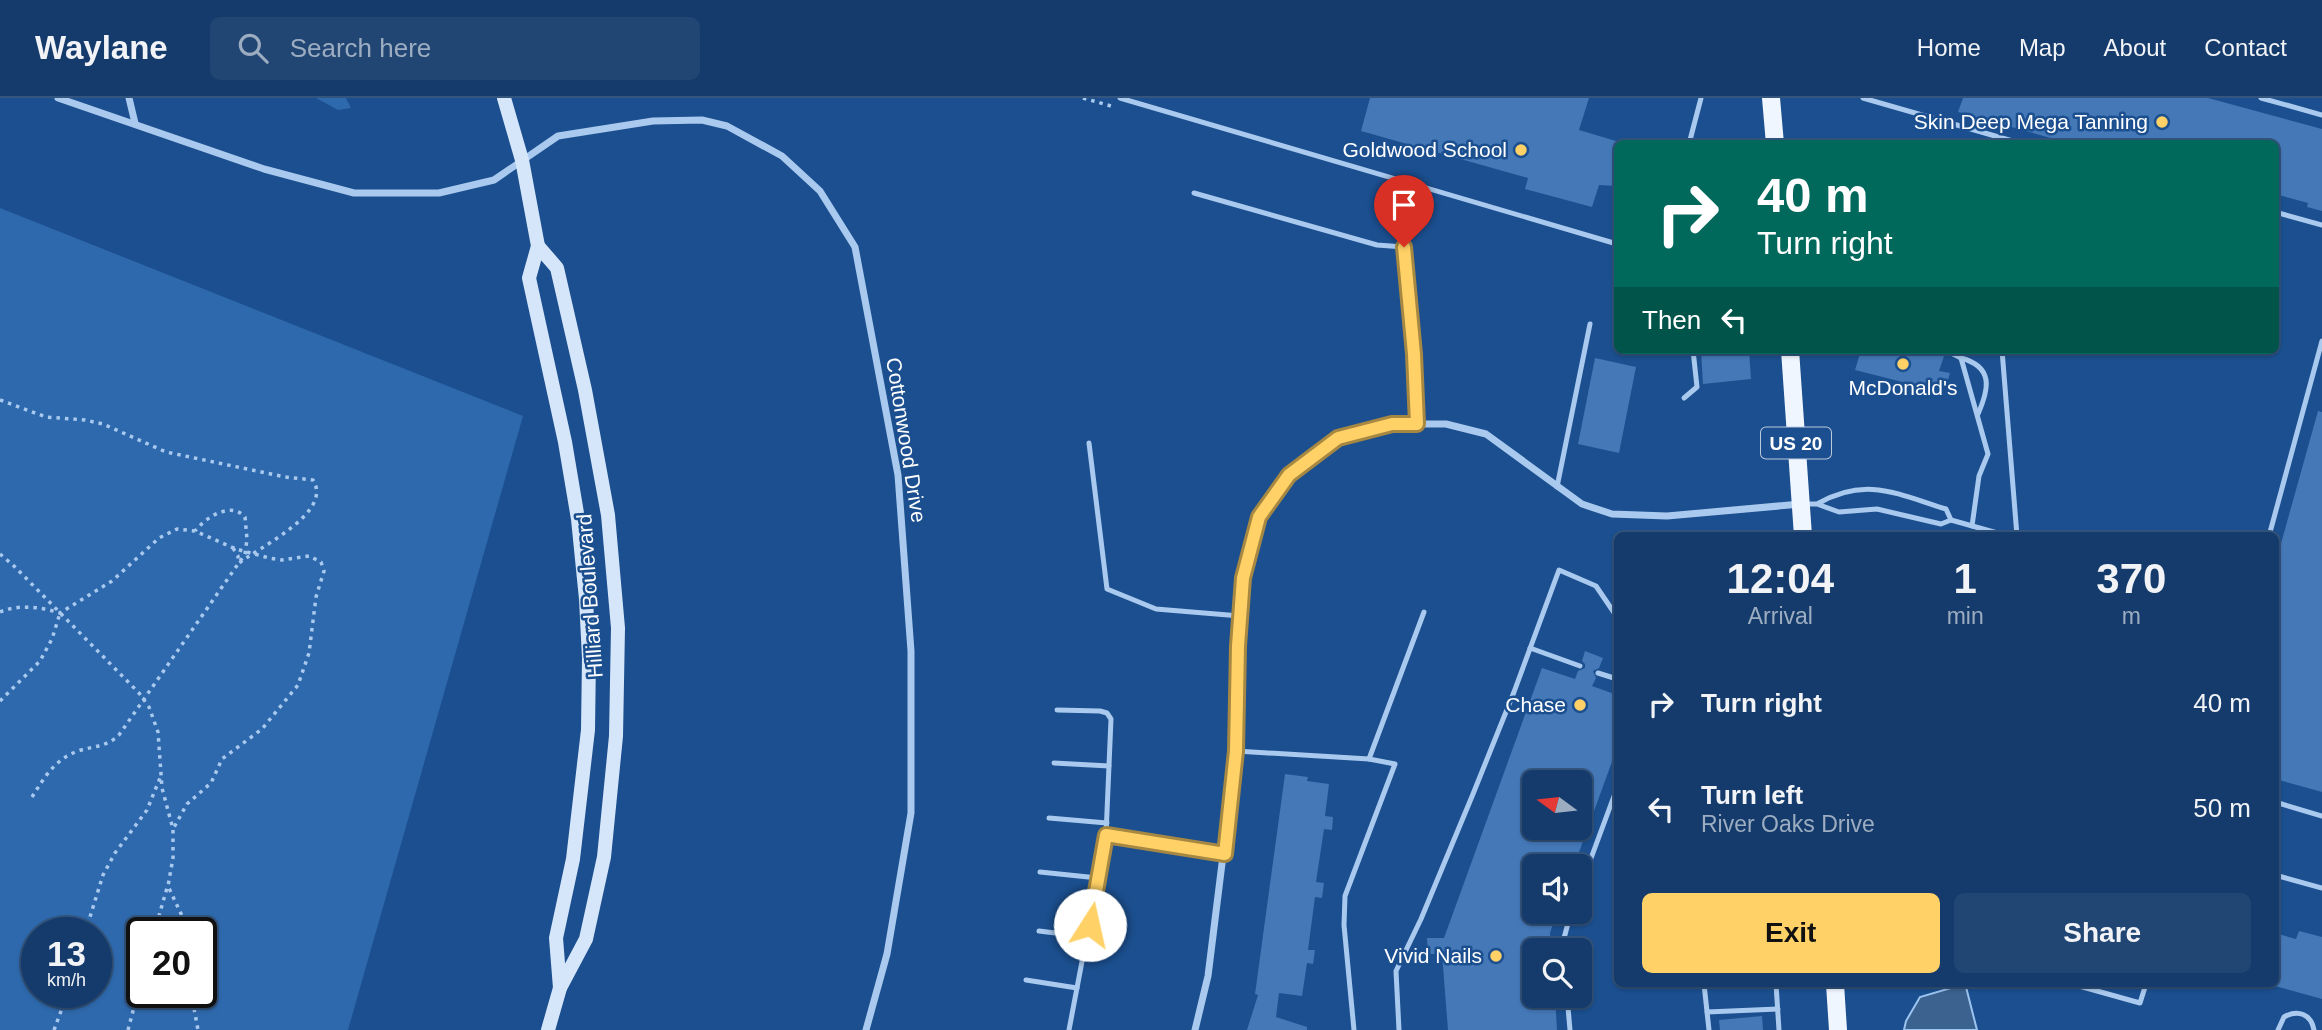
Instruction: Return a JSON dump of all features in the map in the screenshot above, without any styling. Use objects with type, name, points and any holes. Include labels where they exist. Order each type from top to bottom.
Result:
[{"type":"main road","name":"Hilliard Boulevard","points":[[504,98],[522,160],[538,246],[529,278],[565,442],[578,519],[586,599],[589,657],[588,730],[573,859],[556,938],[560,988]]},
{"type":"main road","points":[[1772,98],[1775,140]]},
{"type":"main road","name":"Hilliard Boulevard","points":[[538,246],[557,268],[585,390],[608,515],[618,628],[617,736],[604,857],[586,939],[560,988],[548,1030]]},
{"type":"main road","name":"US 20","points":[[1790,354],[1809,504],[1804,532]]},
{"type":"main road","points":[[1835,987],[1838,1030]]},
{"type":"street","name":"Cottonwood Drive","points":[[58,98],[264,169],[354,193],[439,194],[494,180],[558,136],[653,121],[702,120],[727,126],[782,156],[820,191],[855,247],[898,475],[911,651],[911,813],[887,954],[866,1030]]},
{"type":"street","points":[[129,98],[135,123]]},
{"type":"street","points":[[1195,1030],[1208,975],[1236,751],[1243,578],[1259,517],[1289,475],[1338,438],[1392,424],[1446,424],[1486,434],[1582,504],[1612,514],[1667,516],[1809,504]]},
{"type":"lane","points":[[1120,98],[1614,243]]},
{"type":"lane","points":[[1690,140],[1701,98]]},
{"type":"lane","points":[[1863,98],[2010,140]]},
{"type":"lane","points":[[2261,98],[2322,115]]},
{"type":"lane","points":[[1194,193],[1377,245],[1404,247],[1414,354],[1417,424]]},
{"type":"lane","points":[[2279,213],[2322,225]]},
{"type":"lane","points":[[1557,487],[1590,324]]},
{"type":"lane","points":[[2270,532],[2322,341]]},
{"type":"lane","points":[[1684,398],[1697,387],[1693,354]]},
{"type":"lane","points":[[1953,354],[1972,361],[1985,373],[1987,389],[1978,414]]},
{"type":"lane","points":[[2002,354],[2017,532]]},
{"type":"lane","points":[[1961,358],[1987,454],[1979,476],[1972,526]]},
{"type":"lane","points":[[1089,443],[1107,589],[1156,609],[1240,616]]},
{"type":"lane","points":[[1809,504],[1838,493],[1879,490],[1946,509],[1951,520]]},
{"type":"lane","points":[[1809,504],[1839,512],[1877,509],[1941,524],[1951,520],[1994,532]]},
{"type":"lane","points":[[1399,1030],[1396,971],[1427,907],[1559,570],[1596,586],[1614,613]]},
{"type":"lane","points":[[1369,759],[1424,612]]},
{"type":"lane","points":[[1530,648],[1580,666]]},
{"type":"lane","points":[[1598,673],[1614,678]]},
{"type":"lane","points":[[1057,710],[1092,710],[1107,713],[1111,719],[1106,835],[1069,1030]]},
{"type":"lane","points":[[1236,751],[1369,759],[1395,764],[1345,896],[1344,925],[1354,1030]]},
{"type":"lane","points":[[1054,763],[1109,766]]},
{"type":"lane","points":[[1592,856],[1614,796]]},
{"type":"lane","points":[[2279,803],[2322,816]]},
{"type":"lane","points":[[1049,818],[1107,824]]},
{"type":"lane","points":[[1106,835],[1225,854]]},
{"type":"lane","points":[[1040,872],[1098,878]]},
{"type":"lane","points":[[2279,876],[2322,888]]},
{"type":"lane","points":[[1039,931],[1088,937]]},
{"type":"lane","points":[[1026,980],[1077,988]]},
{"type":"lane","points":[[1704,987],[1709,1030]]},
{"type":"lane","points":[[1776,987],[1779,1030]]},
{"type":"lane","points":[[2083,987],[2140,1003],[2145,987]]},
{"type":"lane","points":[[1568,1008],[1570,1030]]},
{"type":"lane","points":[[1707,1012],[1778,1009]]},
{"type":"lane","points":[[2278,1030],[2284,1017],[2295,1013],[2307,1016],[2314,1030]]},
{"type":"path","points":[[1083,98],[1111,106]]},
{"type":"path","points":[[0,400],[46,417],[97,422],[166,452],[261,473],[313,480],[316,490],[313,503],[292,527],[267,547],[238,564]]},
{"type":"path","points":[[32,797],[51,769],[61,760],[116,738],[245,552],[245,517],[237,510],[229,509],[219,514],[195,531]]},
{"type":"path","points":[[0,612],[22,607],[60,613],[112,581],[168,532],[182,528],[268,558],[282,560],[312,556],[319,559],[323,566],[309,653],[295,690],[269,722],[247,742],[222,759],[211,783],[187,803],[173,829]]},
{"type":"path","points":[[231,547],[238,556],[238,564]]},
{"type":"path","points":[[267,547],[265,554],[268,558]]},
{"type":"path","points":[[0,554],[15,566],[145,699],[158,732],[161,776],[173,829],[173,858],[159,917]]},
{"type":"path","points":[[0,701],[40,661],[52,639],[60,613]]},
{"type":"path","points":[[90,917],[103,875],[147,810],[161,776]]},
{"type":"path","points":[[168,886],[183,917]]},
{"type":"path","points":[[54,1030],[62,1008]]},
{"type":"path","points":[[128,1030],[134,1008]]},
{"type":"path","points":[[193,1008],[198,1030]]},
{"type":"shaded area","points":[[316,98],[346,98],[351,108],[338,110]]},
{"type":"shaded area","points":[[0,208],[523,416],[348,1030],[0,1030]]},
{"type":"shaded area","points":[[1954,987],[1966,987],[1977,1030],[1904,1030],[1906,1021],[1920,997]]},
{"type":"building","name":"Goldwood School","points":[[1370,98],[1589,98],[1579,130],[1614,140],[1614,186],[1599,185],[1592,207],[1525,189],[1528,178],[1361,131]]},
{"type":"building","points":[[1963,98],[2208,98],[2322,129],[2322,211],[2307,207],[2308,203],[2279,195],[2279,140],[2058,140],[1958,112]]},
{"type":"building","points":[[1701,354],[1749,354],[1751,379],[1703,384]]},
{"type":"building","points":[[1860,354],[1937,354],[1944,356],[1939,371],[1950,373],[1946,387],[1936,384],[1934,390],[1855,370]]},
{"type":"building","points":[[1595,358],[1636,367],[1619,453],[1578,444]]},
{"type":"building","points":[[2318,411],[2322,412],[2322,792],[2279,780],[2279,551]]},
{"type":"building","points":[[1585,651],[1603,658],[1599,668],[1593,671],[1596,678],[1592,686],[1614,694],[1614,756],[1592,817],[1592,770],[1522,770],[1522,840],[1583,840],[1578,854],[1522,854],[1522,924],[1553,924],[1550,938],[1522,938],[1522,1008],[1556,1008],[1557,1030],[1448,1030],[1442,954],[1428,954],[1427,938],[1444,938],[1542,668],[1575,679],[1578,671],[1585,668],[1582,661]]},
{"type":"building","points":[[1285,774],[1308,777],[1307,781],[1329,784],[1325,816],[1333,817],[1332,830],[1324,829],[1316,882],[1324,883],[1322,898],[1315,897],[1308,950],[1315,950],[1313,964],[1307,963],[1302,996],[1279,993],[1276,1017],[1307,1027],[1307,1030],[1247,1030],[1258,995],[1255,994]]},
{"type":"building","points":[[2299,931],[2322,937],[2322,999],[2279,987],[2279,934],[2296,939]]},
{"type":"building","points":[[1762,1016],[1763,1030],[1720,1030],[1719,1020]]},
{"type":"place","name":"Skin Deep Mega Tanning","points":[[2162,122]]},
{"type":"place","name":"Goldwood School","points":[[1521,150]]},
{"type":"place","name":"McDonald's","points":[[1903,364]]},
{"type":"place","name":"Chase","points":[[1580,705]]},
{"type":"place","name":"Vivid Nails","points":[[1496,956]]},
{"type":"route","points":[[1090,925],[1106,835],[1225,854],[1236,751],[1238,646],[1243,578],[1259,517],[1289,475],[1338,438],[1392,424],[1417,424],[1414,354],[1404,247]]}]
